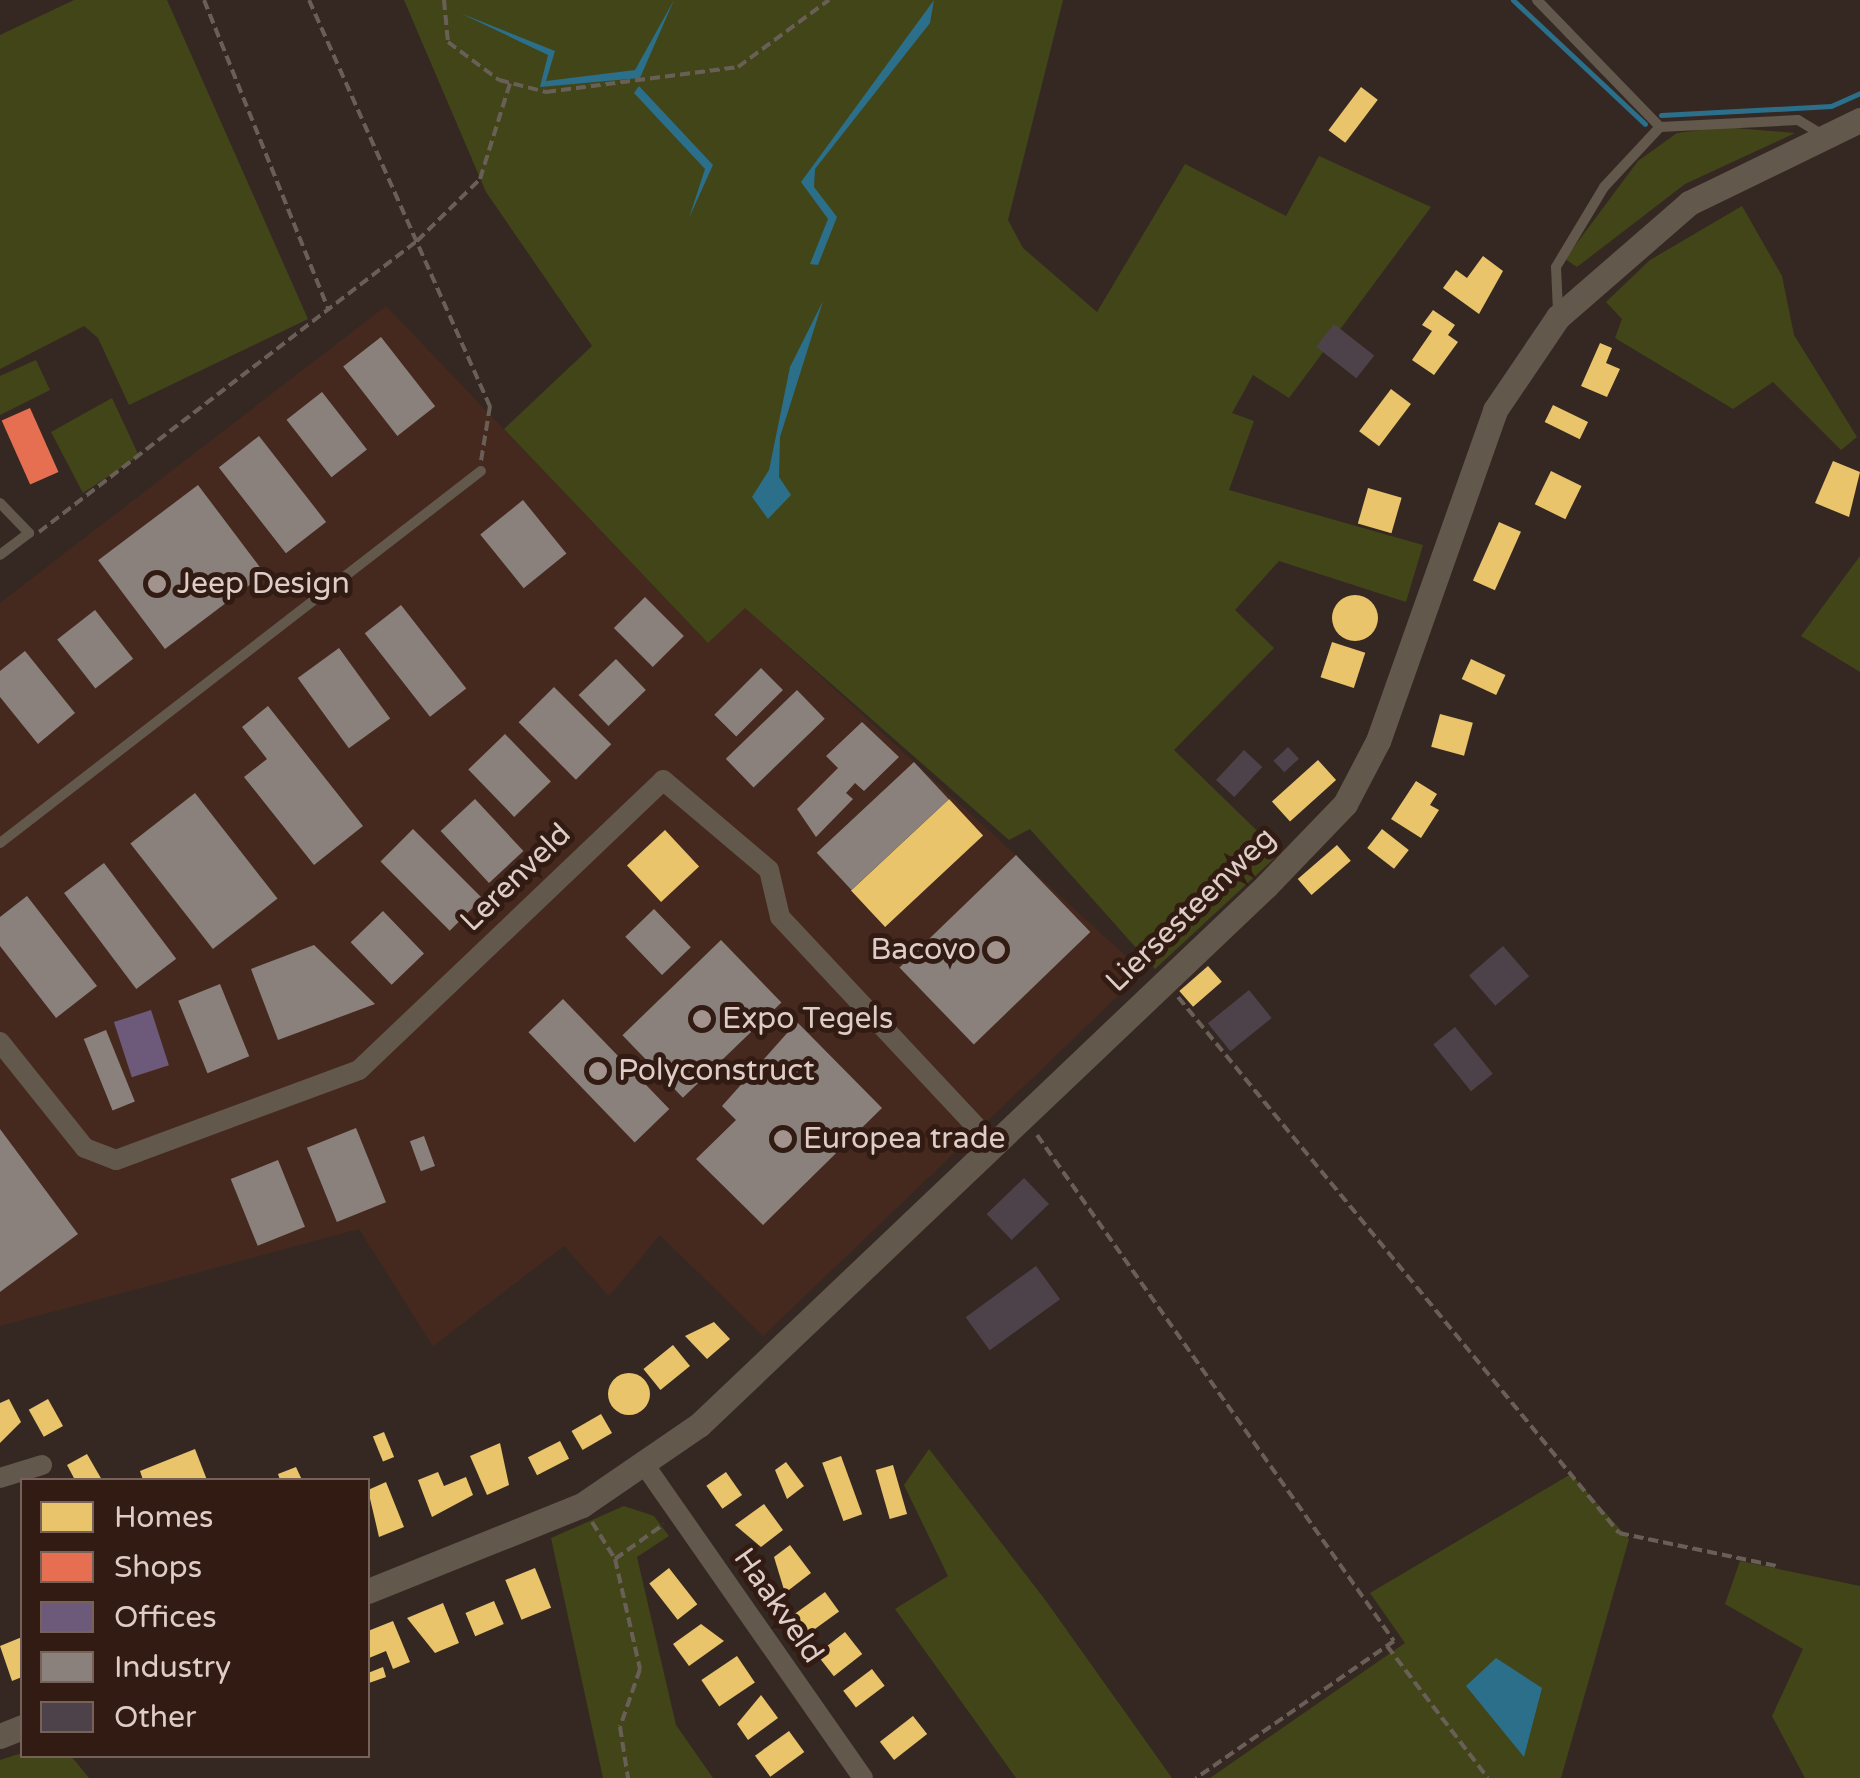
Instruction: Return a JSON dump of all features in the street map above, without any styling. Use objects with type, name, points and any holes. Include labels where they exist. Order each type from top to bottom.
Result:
[{"type":"street","name":"Liersesteenweg","points":[[370,1590],[582,1505],[646,1467],[994,1146],[1345,804],[1378,741],[1495,410],[1558,317],[1688,203],[1860,120]]},
{"type":"street","name":"Lerenveld","points":[[0,1042],[84,1148],[116,1160],[359,1070],[663,780],[769,870],[780,917],[994,1146]]},
{"type":"street","points":[[0,1478],[42,1465]]},
{"type":"street","name":"Haakveld","points":[[646,1467],[863,1778]]},
{"type":"lane","points":[[1537,0],[1660,126]]},
{"type":"lane","points":[[1558,317],[1556,268],[1604,186],[1660,126],[1798,120],[1825,136]]},
{"type":"lane","points":[[0,843],[481,471]]},
{"type":"lane","points":[[0,503],[29,533],[0,555]]},
{"type":"path","points":[[204,0],[329,310]]},
{"type":"path","points":[[308,0],[490,406],[481,471]]},
{"type":"path","points":[[444,0],[448,42],[510,83],[546,92],[738,67],[829,0]]},
{"type":"path","points":[[29,533],[48,532],[417,241],[480,180],[510,83]]},
{"type":"path","points":[[1165,980],[1619,1533],[1777,1566]]},
{"type":"path","points":[[1020,1120],[1394,1641],[1196,1778]]},
{"type":"path","points":[[582,1505],[615,1558],[640,1669],[620,1727],[628,1778]]},
{"type":"path","points":[[615,1558],[676,1515]]},
{"type":"path","points":[[1387,1646],[1488,1778]]},
{"type":"shaded area","points":[[386,306],[708,643],[745,607],[1143,972],[763,1336],[660,1235],[609,1296],[564,1246],[433,1346],[359,1229],[0,1326],[0,603]]},
{"type":"green space","points":[[74,0],[167,0],[308,319],[129,405],[98,338],[84,326],[0,369],[0,35]]},
{"type":"green space","points":[[404,0],[1063,0],[1008,220],[1023,248],[1097,312],[1185,164],[1286,216],[1319,156],[1431,207],[1289,398],[1253,375],[1232,413],[1254,421],[1229,490],[1423,545],[1406,602],[1279,561],[1235,610],[1274,648],[1174,750],[1280,853],[1155,969],[1030,829],[1009,840],[745,608],[708,643],[504,429],[592,346],[486,192]]},
{"type":"green space","points":[[1723,127],[1795,133],[1685,184],[1577,267],[1565,259],[1638,161],[1677,133]]},
{"type":"green space","points":[[1742,206],[1782,276],[1794,335],[1857,437],[1841,450],[1773,382],[1733,409],[1615,338],[1622,319],[1606,302],[1650,260]]},
{"type":"green space","points":[[36,360],[50,390],[0,415],[0,376]]},
{"type":"green space","points":[[112,398],[139,456],[83,493],[51,432]]},
{"type":"green space","points":[[1860,556],[1860,672],[1801,636]]},
{"type":"green space","points":[[929,1449],[1046,1601],[1172,1778],[1016,1778],[895,1609],[948,1576],[904,1485]]},
{"type":"green space","points":[[1571,1474],[1629,1539],[1561,1778],[1210,1778],[1405,1643],[1370,1593]]},
{"type":"green space","points":[[624,1506],[654,1516],[669,1536],[637,1557],[676,1725],[713,1778],[603,1778],[551,1538]]},
{"type":"green space","points":[[1740,1561],[1860,1586],[1860,1778],[1805,1778],[1772,1716],[1803,1649],[1725,1604]]},
{"type":"green space","points":[[20,1754],[20,1758],[73,1758],[89,1778],[0,1778],[0,1760]]},
{"type":"water","points":[[674,0],[640,78],[540,87],[548,55],[460,13],[555,51],[546,81],[635,70]]},
{"type":"water","points":[[934,0],[930,23],[815,169],[814,187],[837,217],[818,265],[810,264],[828,219],[801,182]]},
{"type":"water","points":[[639,86],[713,165],[689,218],[705,169],[634,93]]},
{"type":"water","points":[[823,301],[780,437],[779,477],[791,495],[768,519],[752,497],[769,470],[790,367]]},
{"type":"water","points":[[1496,1658],[1542,1688],[1524,1757],[1466,1686]]},
{"type":"building: Homes","points":[[1361,87],[1378,100],[1345,143],[1329,130]]},
{"type":"building: Homes","points":[[1483,256],[1503,271],[1479,314],[1443,288],[1456,270],[1467,278]]},
{"type":"building: Homes","points":[[1433,310],[1455,325],[1448,335],[1458,342],[1434,375],[1412,360],[1432,331],[1422,325]]},
{"type":"building: Homes","points":[[1600,343],[1612,348],[1606,363],[1620,369],[1607,397],[1581,386]]},
{"type":"building: Homes","points":[[1391,389],[1411,404],[1379,446],[1359,431]]},
{"type":"building: Homes","points":[[1553,405],[1588,422],[1580,439],[1545,422]]},
{"type":"building: Homes","points":[[1833,461],[1860,472],[1849,517],[1815,503]]},
{"type":"building: Homes","points":[[1551,471],[1582,486],[1565,519],[1535,504]]},
{"type":"building: Homes","points":[[1368,488],[1402,498],[1391,533],[1358,524]]},
{"type":"building: Homes","points":[[1499,522],[1521,532],[1495,590],[1473,580]]},
{"type":"building: Homes","points":[[1355,595],[1371,602],[1378,618],[1371,634],[1355,641],[1339,634],[1332,618],[1339,602]]},
{"type":"building: Homes","points":[[1332,642],[1365,653],[1354,688],[1321,677]]},
{"type":"building: Homes","points":[[1471,659],[1505,675],[1496,695],[1462,679]]},
{"type":"building: Homes","points":[[1440,714],[1473,723],[1464,756],[1431,747]]},
{"type":"building: Homes","points":[[1318,760],[1336,780],[1290,822],[1272,801]]},
{"type":"building: Homes","points":[[1416,781],[1437,794],[1430,805],[1439,810],[1421,838],[1391,819]]},
{"type":"building: Homes","points":[[949,799],[983,836],[885,927],[851,890]]},
{"type":"building: Homes","points":[[1382,829],[1409,850],[1394,869],[1367,848]]},
{"type":"building: Homes","points":[[665,830],[699,867],[661,902],[627,865]]},
{"type":"building: Homes","points":[[1337,845],[1351,861],[1312,895],[1298,879]]},
{"type":"building: Homes","points":[[1208,966],[1222,982],[1193,1007],[1179,991]]},
{"type":"building: Homes","points":[[714,1322],[730,1339],[707,1359],[685,1336]]},
{"type":"building: Homes","points":[[673,1345],[690,1366],[660,1390],[643,1369]]},
{"type":"building: Homes","points":[[629,1373],[644,1379],[650,1394],[644,1409],[629,1415],[614,1409],[608,1394],[614,1379]]},
{"type":"building: Homes","points":[[9,1399],[21,1422],[0,1443],[0,1403]]},
{"type":"building: Homes","points":[[48,1399],[63,1426],[44,1437],[29,1410]]},
{"type":"building: Homes","points":[[601,1414],[612,1433],[583,1450],[572,1431]]},
{"type":"building: Homes","points":[[384,1432],[394,1457],[383,1462],[373,1436]]},
{"type":"building: Homes","points":[[560,1441],[569,1459],[537,1475],[528,1457]]},
{"type":"building: Homes","points":[[500,1443],[509,1485],[487,1495],[470,1456]]},
{"type":"building: Homes","points":[[195,1449],[206,1478],[142,1478],[140,1471]]},
{"type":"building: Homes","points":[[87,1454],[101,1478],[74,1478],[67,1465]]},
{"type":"building: Homes","points":[[841,1456],[862,1514],[843,1521],[822,1463]]},
{"type":"building: Homes","points":[[786,1462],[804,1486],[787,1499],[775,1470]]},
{"type":"building: Homes","points":[[893,1465],[907,1514],[890,1519],[876,1470]]},
{"type":"building: Homes","points":[[296,1467],[301,1478],[279,1478],[278,1474]]},
{"type":"building: Homes","points":[[438,1472],[444,1486],[466,1477],[473,1495],[432,1517],[418,1480]]},
{"type":"building: Homes","points":[[726,1472],[742,1495],[722,1509],[706,1486]]},
{"type":"building: Homes","points":[[386,1482],[404,1527],[379,1537],[370,1489]]},
{"type":"building: Homes","points":[[764,1504],[783,1530],[761,1547],[735,1525]]},
{"type":"building: Homes","points":[[790,1545],[811,1573],[785,1593],[774,1557]]},
{"type":"building: Homes","points":[[535,1568],[551,1608],[521,1620],[505,1580]]},
{"type":"building: Homes","points":[[669,1568],[697,1604],[678,1620],[649,1583]]},
{"type":"building: Homes","points":[[825,1592],[839,1611],[806,1636],[792,1616]]},
{"type":"building: Homes","points":[[494,1601],[504,1624],[475,1636],[465,1613]]},
{"type":"building: Homes","points":[[443,1603],[459,1643],[435,1653],[407,1618]]},
{"type":"building: Homes","points":[[393,1621],[410,1662],[393,1669],[386,1651],[370,1658],[370,1630]]},
{"type":"building: Homes","points":[[701,1624],[724,1641],[689,1666],[673,1644]]},
{"type":"building: Homes","points":[[845,1632],[862,1654],[834,1676],[817,1654]]},
{"type":"building: Homes","points":[[20,1638],[20,1678],[12,1681],[0,1646]]},
{"type":"building: Homes","points":[[737,1656],[755,1683],[719,1707],[701,1680]]},
{"type":"building: Homes","points":[[383,1667],[386,1677],[370,1683],[370,1672]]},
{"type":"building: Homes","points":[[872,1669],[885,1686],[856,1707],[843,1691]]},
{"type":"building: Homes","points":[[761,1695],[778,1718],[748,1740],[737,1724]]},
{"type":"building: Homes","points":[[913,1716],[927,1734],[894,1760],[880,1742]]},
{"type":"building: Homes","points":[[789,1731],[804,1752],[770,1777],[755,1756]]},
{"type":"building: Shops","points":[[30,408],[58,472],[30,485],[2,421]]},
{"type":"building: Offices","points":[[151,1010],[169,1065],[132,1077],[114,1022]]},
{"type":"building: Industry","points":[[381,337],[435,406],[397,436],[343,367]]},
{"type":"building: Industry","points":[[322,392],[367,450],[331,477],[287,420]]},
{"type":"building: Industry","points":[[259,436],[326,522],[286,553],[219,467]]},
{"type":"building: Industry","points":[[198,485],[265,574],[165,649],[98,560]]},
{"type":"building: Industry","points":[[523,500],[566,554],[524,588],[480,535]]},
{"type":"building: Industry","points":[[645,597],[684,636],[653,667],[614,628]]},
{"type":"building: Industry","points":[[401,605],[466,689],[430,717],[365,633]]},
{"type":"building: Industry","points":[[95,610],[133,659],[95,688],[57,640]]},
{"type":"building: Industry","points":[[339,648],[390,718],[349,748],[298,678]]},
{"type":"building: Industry","points":[[25,651],[75,713],[38,744],[0,697],[0,671]]},
{"type":"building: Industry","points":[[616,659],[646,690],[608,726],[579,695]]},
{"type":"building: Industry","points":[[761,668],[783,690],[736,737],[714,715]]},
{"type":"building: Industry","points":[[554,687],[611,744],[576,780],[519,722]]},
{"type":"building: Industry","points":[[797,690],[825,719],[754,788],[726,759]]},
{"type":"building: Industry","points":[[268,706],[363,826],[314,865],[244,777],[267,759],[242,727]]},
{"type":"building: Industry","points":[[862,722],[899,757],[864,791],[855,783],[846,793],[853,799],[816,837],[797,809],[838,768],[826,756]]},
{"type":"building: Industry","points":[[505,734],[551,781],[514,817],[468,769]]},
{"type":"building: Industry","points":[[914,762],[949,799],[852,890],[817,853]]},
{"type":"building: Industry","points":[[195,793],[277,899],[213,949],[130,843]]},
{"type":"building: Industry","points":[[475,799],[523,851],[489,883],[441,831]]},
{"type":"building: Industry","points":[[413,829],[482,898],[450,931],[380,862]]},
{"type":"building: Industry","name":"Bacovo","points":[[1016,855],[1090,932],[974,1045],[899,968]]},
{"type":"building: Industry","points":[[104,863],[176,959],[136,989],[64,893]]},
{"type":"building: Industry","points":[[27,896],[97,986],[56,1018],[0,946],[0,917]]},
{"type":"building: Industry","points":[[654,909],[691,947],[662,975],[625,937]]},
{"type":"building: Industry","points":[[383,911],[424,953],[392,985],[351,942]]},
{"type":"building: Industry","name":"Expo Tegels","points":[[721,940],[781,1003],[683,1098],[622,1035]]},
{"type":"building: Industry","points":[[314,945],[375,1004],[278,1040],[251,969]]},
{"type":"building: Industry","points":[[220,984],[249,1056],[207,1073],[178,1001]]},
{"type":"building: Industry","name":"Polyconstruct","points":[[563,999],[669,1109],[635,1142],[528,1032]]},
{"type":"building: Industry","name":"Europea trade","points":[[797,1022],[882,1108],[763,1225],[696,1159],[736,1120],[722,1106]]},
{"type":"building: Industry","points":[[106,1030],[135,1101],[113,1110],[84,1039]]},
{"type":"building: Industry","points":[[356,1128],[386,1202],[337,1222],[307,1148]]},
{"type":"building: Industry","points":[[0,1129],[78,1234],[0,1292]]},
{"type":"building: Industry","points":[[424,1136],[435,1166],[421,1171],[410,1141]]},
{"type":"building: Industry","points":[[278,1160],[305,1227],[258,1246],[231,1179]]},
{"type":"building: Other","points":[[1334,324],[1374,355],[1356,378],[1316,347]]},
{"type":"building: Other","points":[[1288,747],[1299,759],[1284,772],[1273,761]]},
{"type":"building: Other","points":[[1244,750],[1262,767],[1234,797],[1216,780]]},
{"type":"building: Other","points":[[1503,946],[1529,976],[1495,1006],[1469,976]]},
{"type":"building: Other","points":[[1249,990],[1272,1018],[1230,1051],[1208,1023]]},
{"type":"building: Other","points":[[1455,1027],[1493,1074],[1471,1091],[1433,1045]]},
{"type":"building: Other","points":[[1024,1178],[1049,1204],[1012,1240],[987,1214]]},
{"type":"building: Other","points":[[1036,1266],[1060,1299],[990,1350],[966,1317]]},
{"type":"waterway","points":[[1513,0],[1645,124]]},
{"type":"waterway","points":[[1661,115],[1831,106],[1860,93]]},
{"type":"place","name":"Jeep Design","points":[[157,584]]},
{"type":"place","name":"Bacovo","points":[[996,950]]},
{"type":"place","name":"Expo Tegels","points":[[702,1019]]},
{"type":"place","name":"Polyconstruct","points":[[598,1071]]},
{"type":"place","name":"Europea trade","points":[[783,1139]]}]
